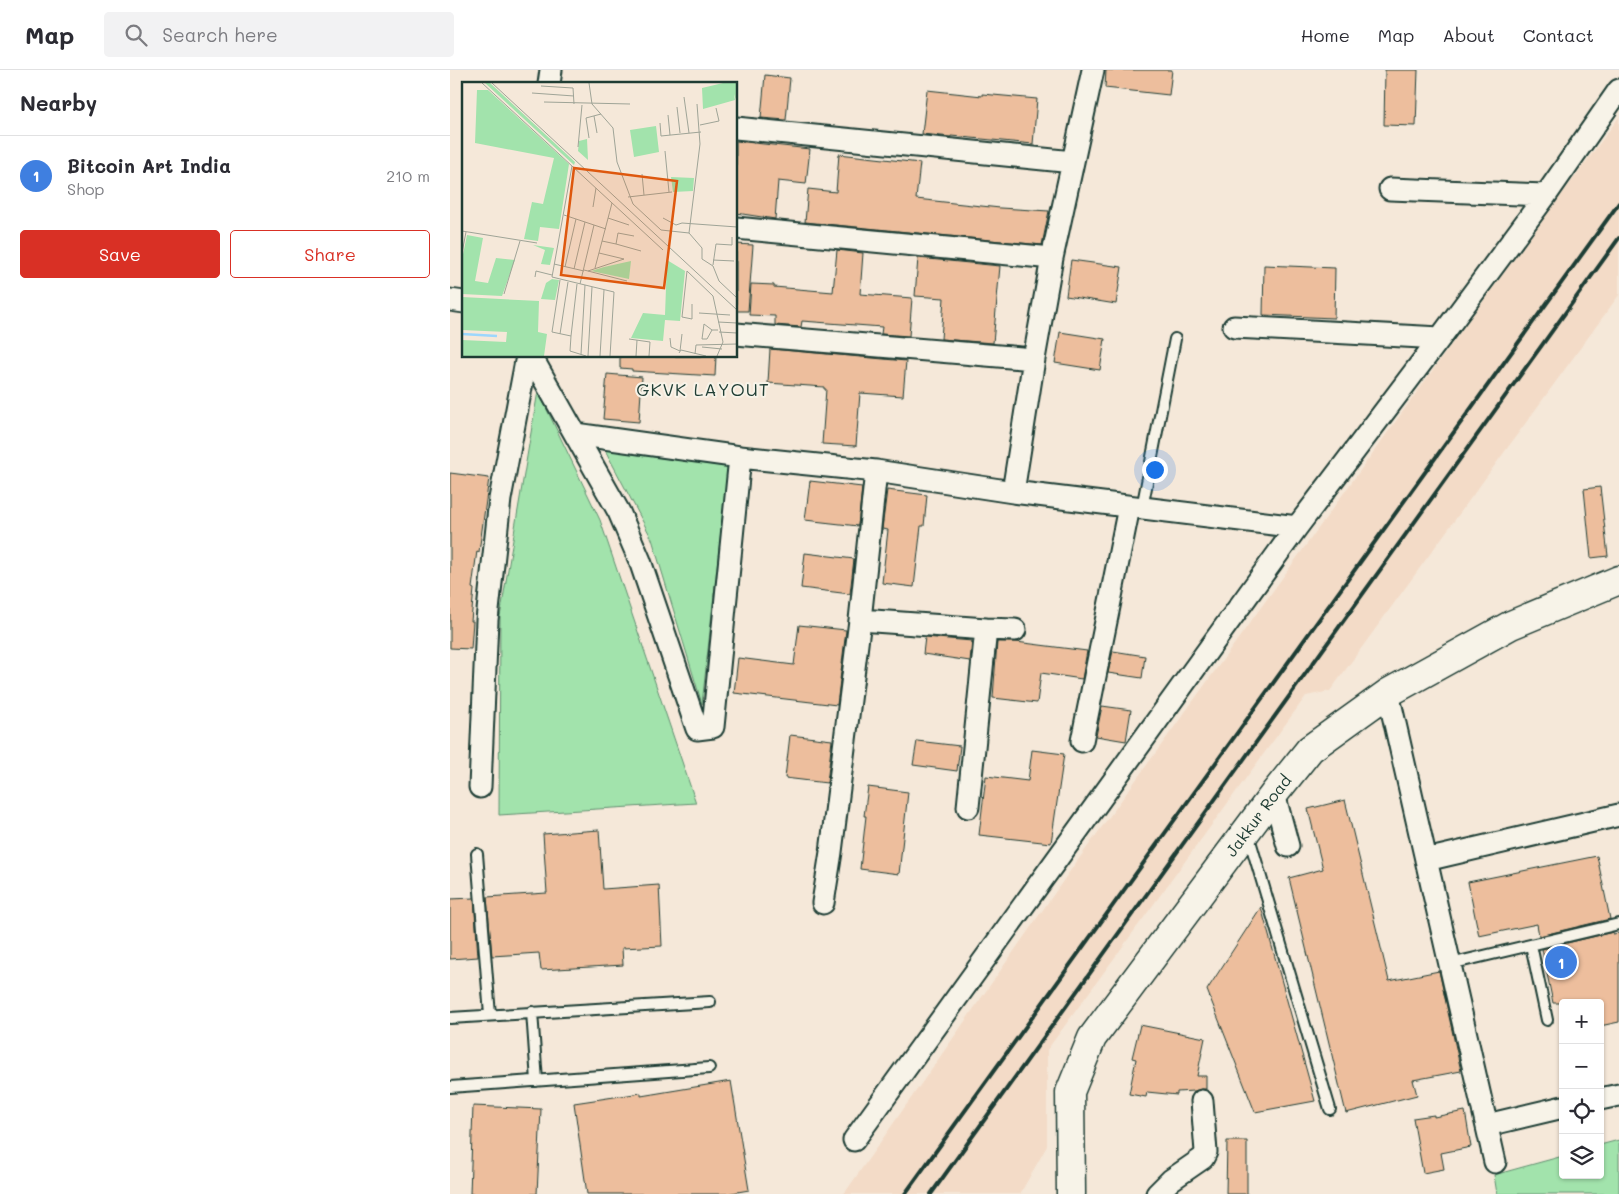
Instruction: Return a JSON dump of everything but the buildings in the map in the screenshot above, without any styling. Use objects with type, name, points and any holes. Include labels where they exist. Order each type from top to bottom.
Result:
[{"type":"street","points":[[1013,492],[1052,258],[1093,70]]},
{"type":"street","points":[[854,1140],[1297,527],[1546,195],[1619,90]]},
{"type":"street","points":[[738,128],[1073,162]]},
{"type":"street","points":[[1390,190],[1546,195]]},
{"type":"street","points":[[738,228],[1052,258]]},
{"type":"street","points":[[1234,327],[1440,338]]},
{"type":"street","points":[[738,334],[1034,360]]},
{"type":"street","points":[[480,787],[487,620],[500,499],[529,358]]},
{"type":"street","points":[[530,358],[619,512],[640,561],[697,729],[713,727],[740,456]]},
{"type":"street","points":[[575,434],[740,456],[876,471],[1013,492],[1297,527]]},
{"type":"street","points":[[823,903],[860,620],[876,471]]},
{"type":"street","points":[[1082,742],[1136,507]]},
{"type":"street","name":"Jakkur Road","points":[[1072,1194],[1070,1092],[1092,1038],[1274,794],[1310,749],[1388,693],[1511,625],[1619,580]]},
{"type":"street","points":[[860,620],[1015,630]]},
{"type":"street","points":[[968,807],[986,629]]},
{"type":"street","points":[[1388,693],[1495,1162]]},
{"type":"street","points":[[1274,794],[1288,846]]},
{"type":"street","points":[[1426,860],[1619,815]]},
{"type":"street","points":[[1604,1098],[1619,1095]]},
{"type":"street","points":[[1158,1194],[1171,1180],[1203,1158],[1206,1152],[1202,1101]]},
{"type":"street","points":[[1487,1125],[1559,1108]]},
{"type":"lane","points":[[1136,507],[1174,339]]},
{"type":"lane","points":[[1247,830],[1330,1109]]},
{"type":"lane","points":[[477,854],[490,1015]]},
{"type":"lane","points":[[1450,964],[1619,924]]},
{"type":"lane","points":[[1531,945],[1547,1020]]},
{"type":"lane","points":[[450,1018],[710,1002]]},
{"type":"lane","points":[[532,1012],[537,1081]]},
{"type":"lane","points":[[450,1087],[709,1068]]},
{"type":"shaded area","points":[[1619,117],[1619,295],[1330,691],[1306,696],[1047,1050],[1047,1146],[1020,1194],[844,1194],[1070,871],[1451,345]]},
{"type":"green space","points":[[538,391],[600,520],[696,803],[499,815],[500,617]]},
{"type":"green space","points":[[605,450],[728,467],[702,704],[652,539]]},
{"type":"green space","points":[[1619,1140],[1619,1194],[1497,1194],[1494,1175],[1559,1157],[1559,1179],[1604,1179],[1604,1144]]},
{"type":"railway","points":[[905,1194],[1619,203]]},
{"type":"railway","points":[[931,1194],[1619,238]]},
{"type":"place","name":"Bitcoin Art India","points":[[1561,962]]},
{"type":"district","name":"GKVK LAYOUT","points":[[703,390]]}]
